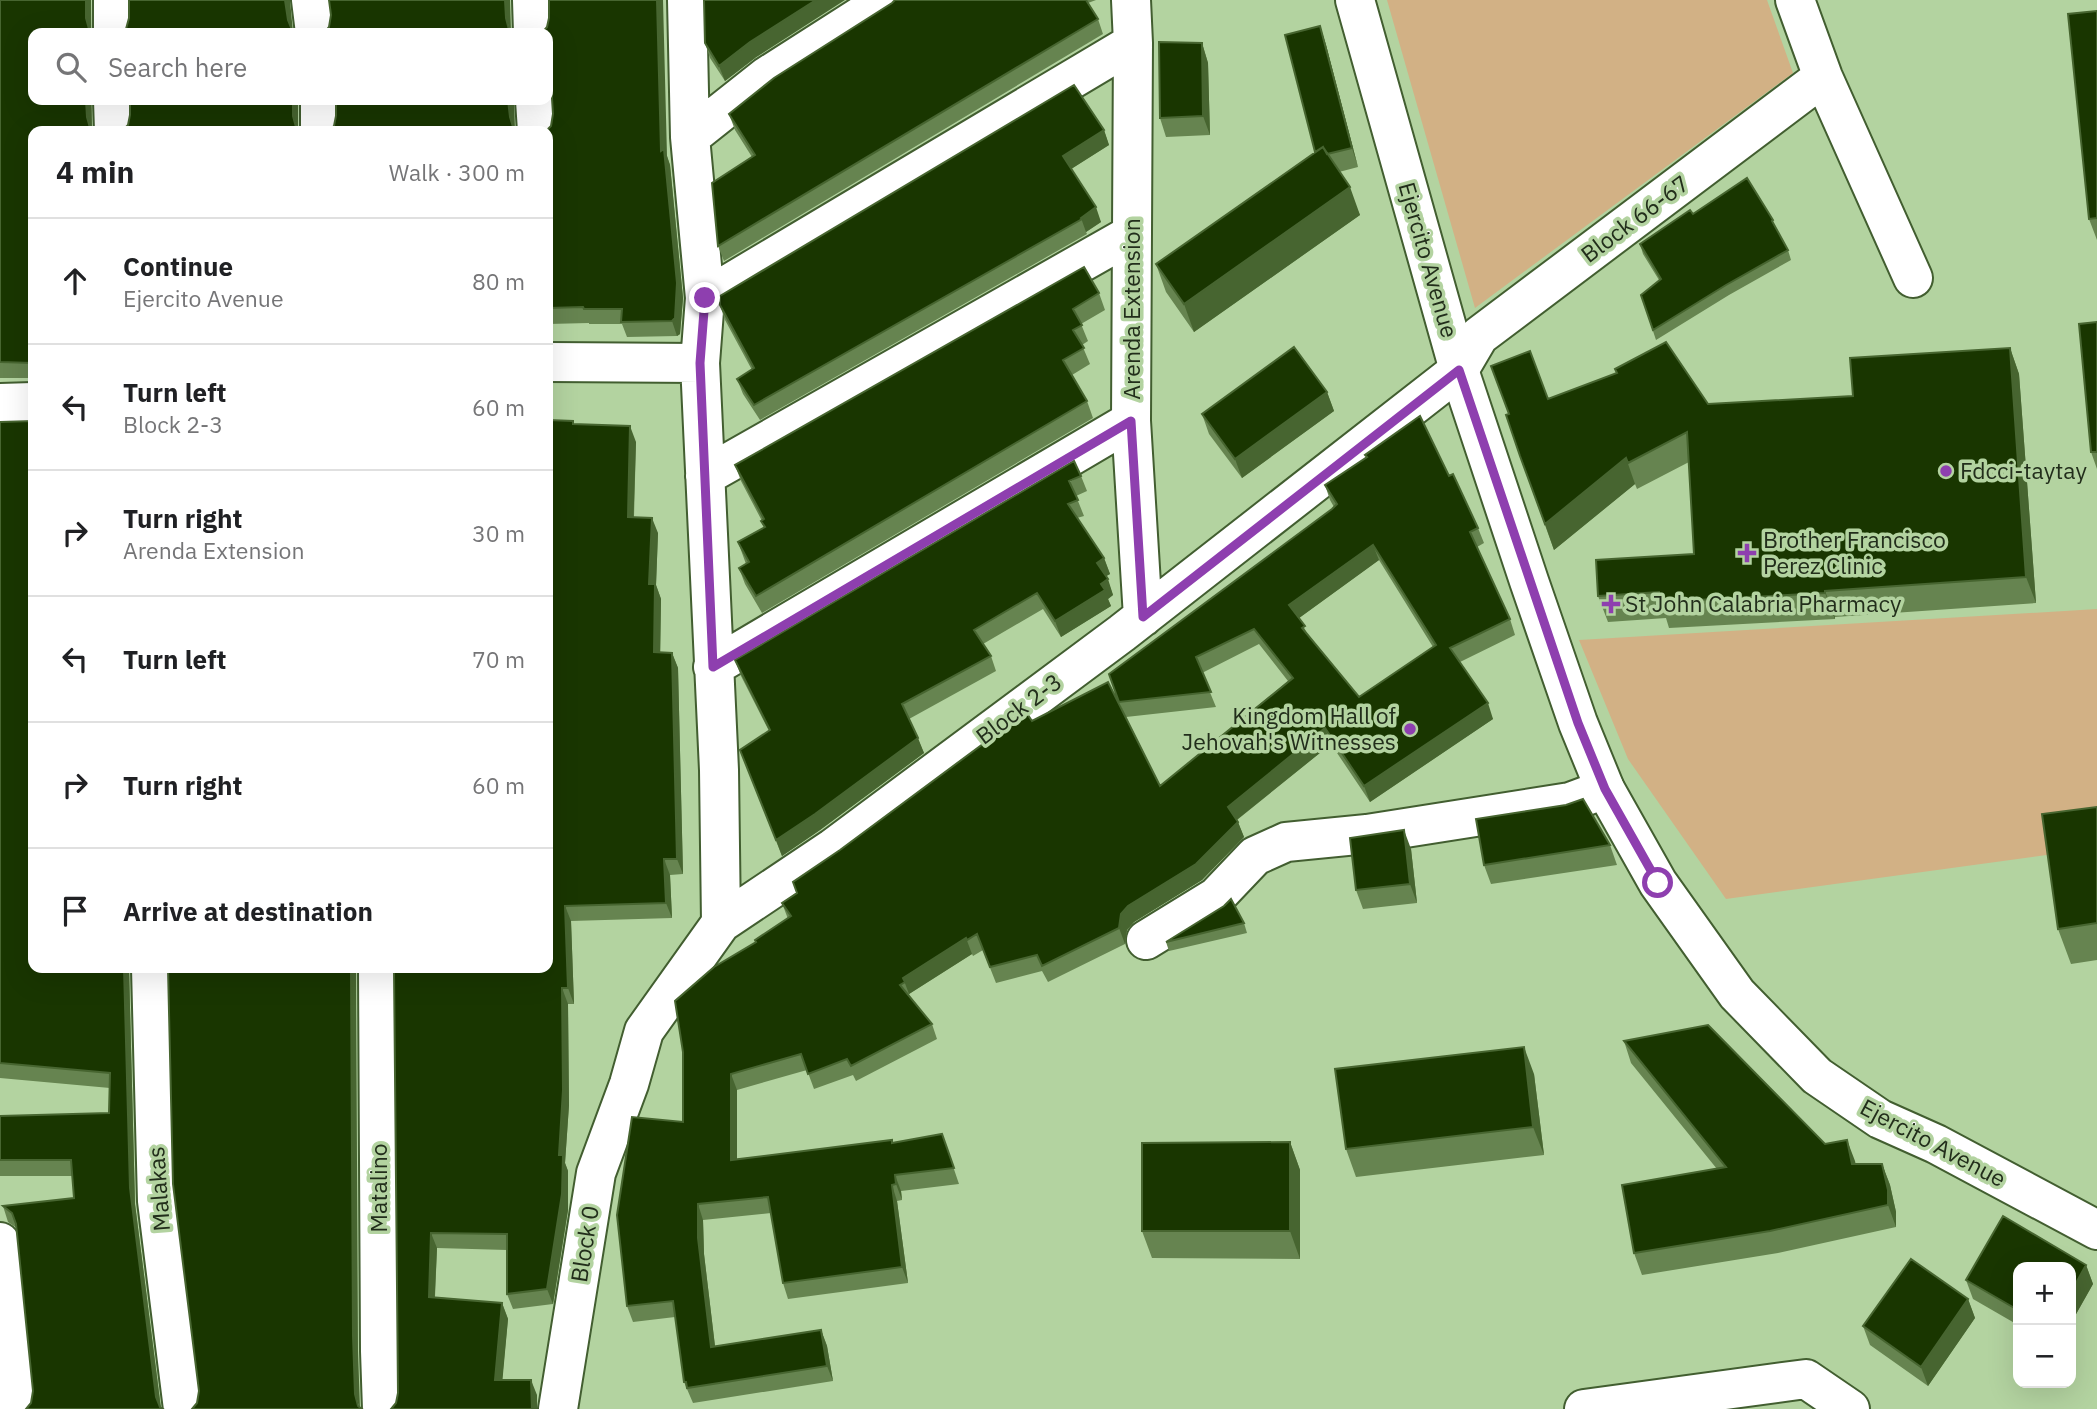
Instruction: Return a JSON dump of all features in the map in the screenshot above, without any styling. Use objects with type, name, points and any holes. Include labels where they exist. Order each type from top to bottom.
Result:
[{"type":"street","points":[[113,0],[113,28]]},
{"type":"street","points":[[311,0],[314,28]]},
{"type":"street","points":[[532,0],[533,28]]},
{"type":"street","points":[[687,0],[690,137],[705,298],[700,363],[719,770],[721,923]]},
{"type":"street","points":[[690,137],[767,76],[886,0]]},
{"type":"street","name":"Arenda Extension","points":[[1131,0],[1131,421],[1143,617]]},
{"type":"street","name":"Ejercito Avenue","points":[[1355,0],[1459,370],[1578,723],[1605,789],[1658,883],[1737,994],[1817,1076],[1880,1119],[1936,1144],[2097,1230]]},
{"type":"street","points":[[1795,0],[1823,77],[1913,278]]},
{"type":"street","points":[[705,298],[1133,43]]},
{"type":"street","name":"Block 66-67","points":[[1459,370],[1479,336],[1823,77]]},
{"type":"street","points":[[113,105],[114,126]]},
{"type":"street","points":[[320,105],[320,126]]},
{"type":"street","points":[[536,105],[537,126]]},
{"type":"street","points":[[705,476],[1132,234]]},
{"type":"street","points":[[553,362],[700,363]]},
{"type":"street","name":"Block 2-3","points":[[629,1084],[644,1031],[721,923],[833,848],[1143,617],[1459,370]]},
{"type":"street","points":[[0,403],[28,402]]},
{"type":"street","points":[[713,667],[1131,421]]},
{"type":"street","points":[[1146,940],[1216,897],[1255,856],[1286,842],[1367,834],[1570,802],[1605,789]]},
{"type":"street","name":"Malakas","points":[[151,973],[157,1201],[183,1409]]},
{"type":"street","name":"Matalino","points":[[378,973],[379,1337],[382,1409]]},
{"type":"street","name":"Block 0","points":[[558,1409],[596,1173],[629,1084]]},
{"type":"street","points":[[0,1242],[17,1409]]},
{"type":"street","points":[[1584,1409],[1806,1379],[1850,1409]]},
{"type":"shaded area","points":[[1387,0],[1767,0],[1793,73],[1475,308]]},
{"type":"shaded area","points":[[2097,609],[2097,848],[1726,899],[1628,759],[1579,640]]},
{"type":"building","points":[[0,0],[86,0],[89,28],[28,28],[28,105],[86,105],[89,126],[28,126],[28,363],[0,362]]},
{"type":"building","points":[[129,0],[285,0],[291,28],[126,28]]},
{"type":"building","points":[[329,0],[505,0],[508,28],[328,28],[331,15]]},
{"type":"building","points":[[549,0],[657,0],[661,151],[664,149],[677,283],[675,318],[672,321],[621,322],[622,309],[553,308],[553,28],[546,28]]},
{"type":"building","points":[[704,0],[816,0],[750,42],[719,66],[705,43]]},
{"type":"building","points":[[895,0],[1086,0],[1098,19],[718,246],[712,183],[755,155],[729,114],[774,78]]},
{"type":"building","points":[[2097,11],[2097,218],[2089,219],[2068,14]]},
{"type":"building","points":[[1320,26],[1352,148],[1327,154],[1323,147],[1315,152],[1285,35]]},
{"type":"building","points":[[1159,42],[1202,43],[1203,116],[1160,118]]},
{"type":"building","points":[[1074,85],[1104,130],[1063,156],[1096,207],[1082,219],[754,405],[737,379],[754,368],[720,305],[720,296]]},
{"type":"building","points":[[130,105],[293,105],[296,126],[127,126]]},
{"type":"building","points":[[336,105],[509,105],[513,126],[334,126]]},
{"type":"building","points":[[1323,147],[1350,187],[1184,304],[1156,264]]},
{"type":"building","points":[[1747,178],[1788,250],[1653,330],[1641,295],[1661,279],[1640,244],[1690,210],[1693,214]]},
{"type":"building","points":[[1084,267],[1099,293],[1073,309],[1082,325],[1073,330],[1084,348],[1063,360],[1087,401],[756,596],[739,568],[749,562],[738,542],[765,527],[761,521],[764,519],[735,465]]},
{"type":"building","points":[[2097,322],[2097,452],[2091,452],[2079,324]]},
{"type":"building","points":[[1666,342],[1708,404],[1853,396],[1850,358],[2010,348],[2026,577],[1825,593],[1660,602],[1659,592],[1598,596],[1596,560],[1694,554],[1687,432],[1628,463],[1626,458],[1545,524],[1491,366],[1530,351],[1548,399],[1617,373],[1615,369]]},
{"type":"building","points":[[1294,347],[1327,392],[1235,459],[1202,414]]},
{"type":"building","points":[[1420,416],[1449,476],[1453,474],[1478,528],[1470,532],[1510,619],[1450,648],[1488,703],[1364,786],[1325,728],[1228,807],[1238,822],[1196,864],[1128,906],[1121,914],[1119,928],[1042,966],[1037,955],[990,967],[977,934],[967,940],[966,938],[903,978],[905,982],[900,985],[932,1024],[851,1066],[847,1059],[808,1074],[801,1054],[731,1074],[731,1160],[892,1140],[892,1143],[942,1134],[954,1168],[895,1175],[896,1184],[892,1185],[902,1267],[783,1283],[768,1197],[698,1204],[698,1238],[711,1347],[821,1330],[827,1366],[687,1388],[673,1301],[627,1306],[617,1215],[632,1117],[683,1122],[683,1052],[675,1001],[714,967],[756,942],[755,940],[791,916],[782,903],[797,893],[793,882],[1026,712],[1032,721],[1108,682],[1160,786],[1293,678],[1254,629],[1196,657],[1211,692],[1119,702],[1109,674],[1332,509],[1337,504],[1325,485],[1367,457],[1365,455]],"holes":[[[1373,545],[1436,645],[1359,697],[1302,628],[1305,626],[1289,605]]]},
{"type":"building","points":[[553,420],[573,421],[573,424],[630,426],[628,517],[652,518],[649,584],[655,584],[654,652],[672,653],[677,859],[664,859],[666,903],[565,906],[568,988],[562,988],[563,1090],[559,1155],[563,1155],[562,1194],[547,1289],[507,1294],[507,1234],[431,1233],[429,1297],[502,1303],[495,1380],[531,1380],[532,1409],[391,1409],[396,1403],[394,973],[553,973]]},
{"type":"building","points":[[28,421],[28,973],[124,973],[130,1188],[156,1397],[163,1409],[26,1409],[31,1403],[33,1391],[16,1224],[12,1213],[3,1206],[74,1198],[71,1160],[0,1160],[0,1116],[109,1113],[110,1073],[0,1063],[0,422]]},
{"type":"building","points":[[1074,461],[1081,476],[1069,481],[1078,500],[1068,504],[1104,558],[1097,563],[1108,579],[1101,584],[1105,590],[1055,621],[1037,593],[974,630],[991,656],[902,704],[918,738],[776,840],[740,750],[770,730],[735,660]]},
{"type":"building","points":[[1583,799],[1610,845],[1484,865],[1476,819],[1566,805]]},
{"type":"building","points":[[2097,807],[2097,923],[2058,929],[2042,814]]},
{"type":"building","points":[[1404,830],[1410,884],[1356,890],[1350,838]]},
{"type":"building","points":[[1231,899],[1244,923],[1166,942],[1224,906]]},
{"type":"building","points":[[168,973],[351,973],[353,1336],[355,1394],[358,1406],[362,1409],[192,1409],[197,1403],[199,1391],[173,1184]]},
{"type":"building","points":[[1708,1025],[1825,1144],[1847,1140],[1852,1164],[1882,1164],[1888,1190],[1888,1205],[1770,1231],[1634,1253],[1622,1185],[1726,1167],[1624,1041]]},
{"type":"building","points":[[1524,1047],[1533,1127],[1346,1149],[1335,1069]]},
{"type":"building","points":[[1290,1142],[1290,1231],[1142,1231],[1142,1143]]},
{"type":"building","points":[[2003,1216],[2086,1265],[2076,1283],[2076,1262],[2013,1262],[2013,1307],[1966,1280]]},
{"type":"building","points":[[1911,1259],[1968,1299],[1921,1367],[1863,1326]]},
{"type":"place","name":"Fdcci-taytay","points":[[1946,471]]},
{"type":"place","name":"Brother Francisco Perez Clinic","points":[[1747,553]]},
{"type":"place","name":"St John Calabria Pharmacy","points":[[1611,604]]},
{"type":"place","name":"Kingdom Hall of Jehovah's Witnesses","points":[[1410,729]]},
{"type":"route","points":[[705,298],[700,363],[713,667],[1131,421],[1143,617],[1459,370],[1578,723],[1605,789],[1658,883]]}]
